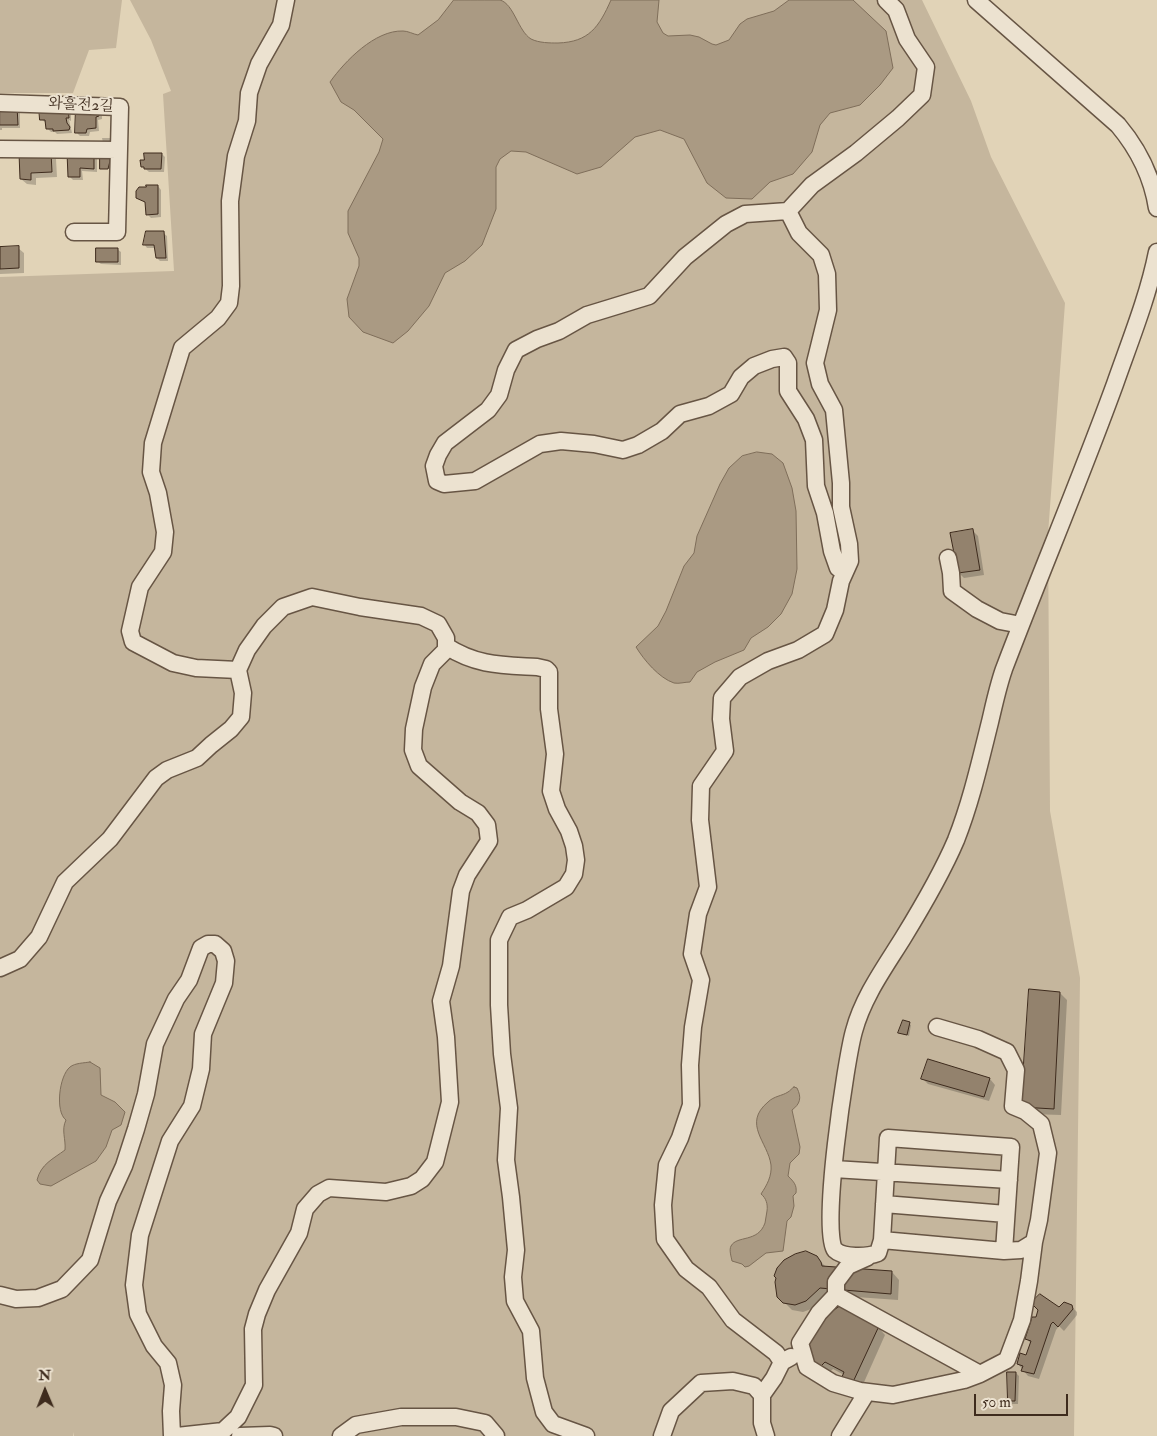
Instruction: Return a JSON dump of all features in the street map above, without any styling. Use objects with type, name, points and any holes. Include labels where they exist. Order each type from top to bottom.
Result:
[{"type":"street","points":[[238,670],[196,668],[173,664],[133,642],[130,631],[140,587],[163,552],[165,532],[158,493],[151,472],[153,443],[182,348],[218,318],[229,303],[231,286],[230,201],[236,156],[246,121],[249,93],[259,64],[280,25],[286,0]]},
{"type":"street","points":[[845,572],[838,568],[832,551],[825,513],[816,486],[814,440],[806,419],[788,391],[788,363],[784,357],[772,359],[754,366],[741,377],[731,394],[709,406],[680,414],[662,431],[638,445],[623,450],[594,444],[561,441],[540,444],[475,481],[444,484],[437,481],[434,466],[445,443],[488,410],[499,395],[506,370],[516,350],[537,339],[559,331],[587,315],[649,296],[685,257],[726,224],[745,214],[788,211],[812,185],[856,153],[922,95],[926,67],[907,39],[896,10],[886,0]]},
{"type":"street","points":[[976,0],[1118,125],[1130,139],[1145,166],[1151,180],[1157,208]]},
{"type":"street","name":"와흘전2길","points":[[0,103],[120,107],[117,232],[74,232]]},
{"type":"street","points":[[0,149],[118,150]]},
{"type":"street","points":[[782,1362],[776,1353],[733,1320],[710,1287],[686,1269],[665,1239],[663,1205],[667,1165],[680,1138],[691,1105],[690,1065],[692,1027],[702,980],[692,954],[698,914],[708,888],[700,820],[700,786],[725,751],[721,719],[722,698],[740,677],[768,661],[798,650],[825,634],[835,610],[841,582],[850,562],[849,544],[841,507],[841,483],[834,410],[820,384],[815,363],[828,310],[827,274],[821,255],[799,232],[788,211]]},
{"type":"street","points":[[868,1257],[840,1254],[832,1246],[830,1213],[835,1152],[854,1030],[865,1002],[882,969],[908,929],[956,840],[968,805],[1002,674],[1106,408],[1148,288],[1157,252]]},
{"type":"street","points":[[948,558],[952,591],[977,609],[1000,621],[1021,626]]},
{"type":"street","points":[[0,968],[20,959],[39,937],[65,882],[110,839],[156,778],[167,770],[197,758],[231,729],[241,717],[243,693],[238,670],[247,650],[264,626],[283,607],[312,597],[360,607],[421,616],[438,624],[446,638],[446,650],[432,664],[424,687],[414,729],[413,750],[419,766],[460,802],[478,813],[487,825],[489,841],[467,875],[461,891],[451,966],[441,1001],[446,1036],[450,1102],[435,1162],[422,1179],[411,1186],[386,1192],[329,1188],[318,1194],[305,1209],[299,1233],[267,1290],[257,1314],[253,1329],[254,1385],[238,1416],[227,1434],[177,1436]]},
{"type":"street","points":[[446,646],[460,655],[484,664],[537,667],[546,669],[549,672],[550,709],[555,754],[551,791],[557,808],[569,831],[576,860],[574,874],[566,887],[527,910],[510,917],[499,940],[499,1005],[502,1054],[509,1108],[506,1160],[516,1250],[513,1278],[515,1301],[531,1332],[535,1378],[544,1412],[553,1424],[586,1436]]},
{"type":"street","points":[[0,1295],[16,1299],[38,1298],[62,1289],[90,1260],[108,1201],[124,1166],[136,1129],[146,1094],[155,1044],[176,1000],[189,980],[201,948],[208,944],[214,944],[223,952],[226,961],[224,983],[203,1034],[201,1069],[192,1106],[170,1141],[140,1235],[134,1285],[138,1314],[154,1346],[168,1363],[173,1386],[170,1411],[172,1436]]},
{"type":"street","points":[[938,1027],[978,1039],[1007,1052],[1016,1070],[1013,1106],[1025,1111],[1041,1124],[1048,1152],[1039,1220],[1022,1320],[1007,1360],[964,1380],[894,1395],[867,1392],[833,1382],[807,1367],[800,1344],[819,1314],[836,1295],[836,1282],[848,1266],[878,1253],[882,1240],[888,1138],[1011,1147],[1004,1251]]},
{"type":"street","points":[[834,1169],[1009,1180]]},
{"type":"street","points":[[884,1204],[1006,1214]]},
{"type":"street","points":[[882,1240],[1004,1251],[1021,1250],[1034,1242]]},
{"type":"street","points":[[836,1295],[980,1374]]},
{"type":"street","points":[[766,1436],[762,1423],[762,1395],[782,1362],[791,1357],[803,1356]]},
{"type":"street","points":[[662,1436],[671,1411],[701,1383],[733,1381],[754,1386],[762,1395]]},
{"type":"street","points":[[840,1436],[867,1392]]},
{"type":"street","points":[[341,1436],[356,1425],[400,1417],[456,1417],[485,1423],[496,1436]]},
{"type":"street","points":[[240,1436],[270,1434],[274,1436]]},
{"type":"shaded area","points":[[0,0],[122,0],[116,48],[89,50],[73,93],[0,93]]},
{"type":"shaded area","points":[[130,0],[922,0],[971,101],[991,157],[1065,303],[1048,534],[1050,811],[1080,978],[1074,1436],[74,1436],[73,1432],[73,1436],[0,1436],[0,277],[174,271],[163,94],[171,91],[151,40]]},
{"type":"shaded area","points":[[454,0],[500,0],[505,2],[531,39],[541,42],[558,43],[578,40],[592,31],[602,18],[611,0],[659,0],[657,22],[663,33],[668,36],[690,35],[699,37],[716,45],[729,40],[740,24],[747,19],[774,11],[789,0],[853,0],[886,31],[893,68],[880,85],[860,105],[830,113],[820,125],[812,152],[793,174],[770,182],[752,199],[726,198],[707,183],[684,139],[660,130],[635,137],[601,167],[577,174],[526,152],[511,151],[500,159],[496,167],[496,209],[482,245],[465,261],[445,273],[429,306],[408,331],[393,343],[363,332],[349,317],[347,299],[359,266],[359,258],[348,233],[348,211],[379,152],[383,139],[354,110],[341,102],[330,82],[352,56],[372,41],[392,32],[405,31],[418,35],[438,20]]},
{"type":"shaded area","points":[[757,452],[772,454],[783,463],[792,488],[796,511],[797,569],[792,594],[781,614],[768,627],[751,638],[744,650],[697,672],[690,682],[674,683],[668,681],[652,668],[636,647],[658,626],[666,611],[684,566],[694,553],[697,536],[729,468],[742,456]]},
{"type":"shaded area","points":[[90,1062],[100,1068],[101,1095],[115,1102],[125,1112],[121,1125],[112,1130],[106,1147],[96,1161],[51,1186],[40,1184],[37,1180],[41,1170],[48,1162],[65,1150],[64,1131],[66,1120],[60,1110],[63,1078],[70,1067]]},
{"type":"shaded area","points":[[794,1087],[797,1088],[800,1098],[792,1110],[800,1147],[799,1154],[790,1163],[788,1176],[795,1184],[796,1193],[793,1196],[794,1206],[791,1217],[787,1221],[783,1251],[766,1253],[745,1267],[732,1261],[730,1248],[734,1243],[753,1236],[762,1229],[765,1223],[767,1206],[761,1194],[771,1173],[769,1157],[759,1133],[757,1118],[770,1100],[789,1092]]},
{"type":"building","points":[[0,106],[17,106],[18,125],[0,125]]},
{"type":"building","points":[[39,107],[68,107],[69,118],[66,118],[70,127],[69,130],[53,131],[53,129],[46,129],[45,120],[40,120]]},
{"type":"building","points":[[76,107],[99,107],[99,116],[96,117],[96,128],[87,129],[86,133],[75,133]]},
{"type":"building","points":[[94,151],[94,169],[80,168],[80,177],[68,177],[67,152]]},
{"type":"building","points":[[51,152],[52,172],[31,173],[31,180],[20,179],[19,153]]},
{"type":"building","points":[[100,152],[110,152],[108,169],[100,169]]},
{"type":"building","points":[[144,153],[162,153],[161,169],[144,169],[144,167],[141,167],[140,160],[144,160]]},
{"type":"building","points":[[146,185],[158,185],[158,214],[146,215],[145,202],[136,198],[136,191],[139,187],[146,187]]},
{"type":"building","points":[[146,231],[164,231],[166,258],[156,258],[154,245],[143,245]]},
{"type":"building","points":[[19,246],[19,268],[0,269],[0,247]]},
{"type":"building","points":[[96,248],[118,248],[118,262],[96,262]]},
{"type":"building","points":[[973,529],[980,570],[958,573],[950,533]]},
{"type":"building","points":[[1029,989],[1060,992],[1054,1109],[1021,1107]]},
{"type":"building","points":[[903,1020],[910,1022],[907,1035],[898,1033]]},
{"type":"building","points":[[928,1059],[990,1078],[984,1097],[921,1079]]},
{"type":"building","points":[[806,1251],[817,1256],[822,1266],[892,1271],[891,1294],[820,1288],[806,1301],[795,1305],[783,1303],[777,1297],[776,1278],[774,1276],[777,1268],[784,1260]]},
{"type":"building","points":[[1040,1294],[1059,1307],[1064,1302],[1072,1305],[1073,1309],[1058,1327],[1053,1322],[1051,1324],[1034,1374],[1021,1371],[1023,1366],[1017,1364],[1020,1353],[1026,1355],[1031,1341],[1025,1339],[1032,1317],[1036,1317],[1038,1310],[1031,1303]]},
{"type":"building","points":[[845,1303],[879,1326],[853,1382],[842,1377],[844,1372],[825,1362],[817,1370],[799,1334]]},
{"type":"building","points":[[1007,1372],[1016,1372],[1015,1401],[1008,1401]]}]
